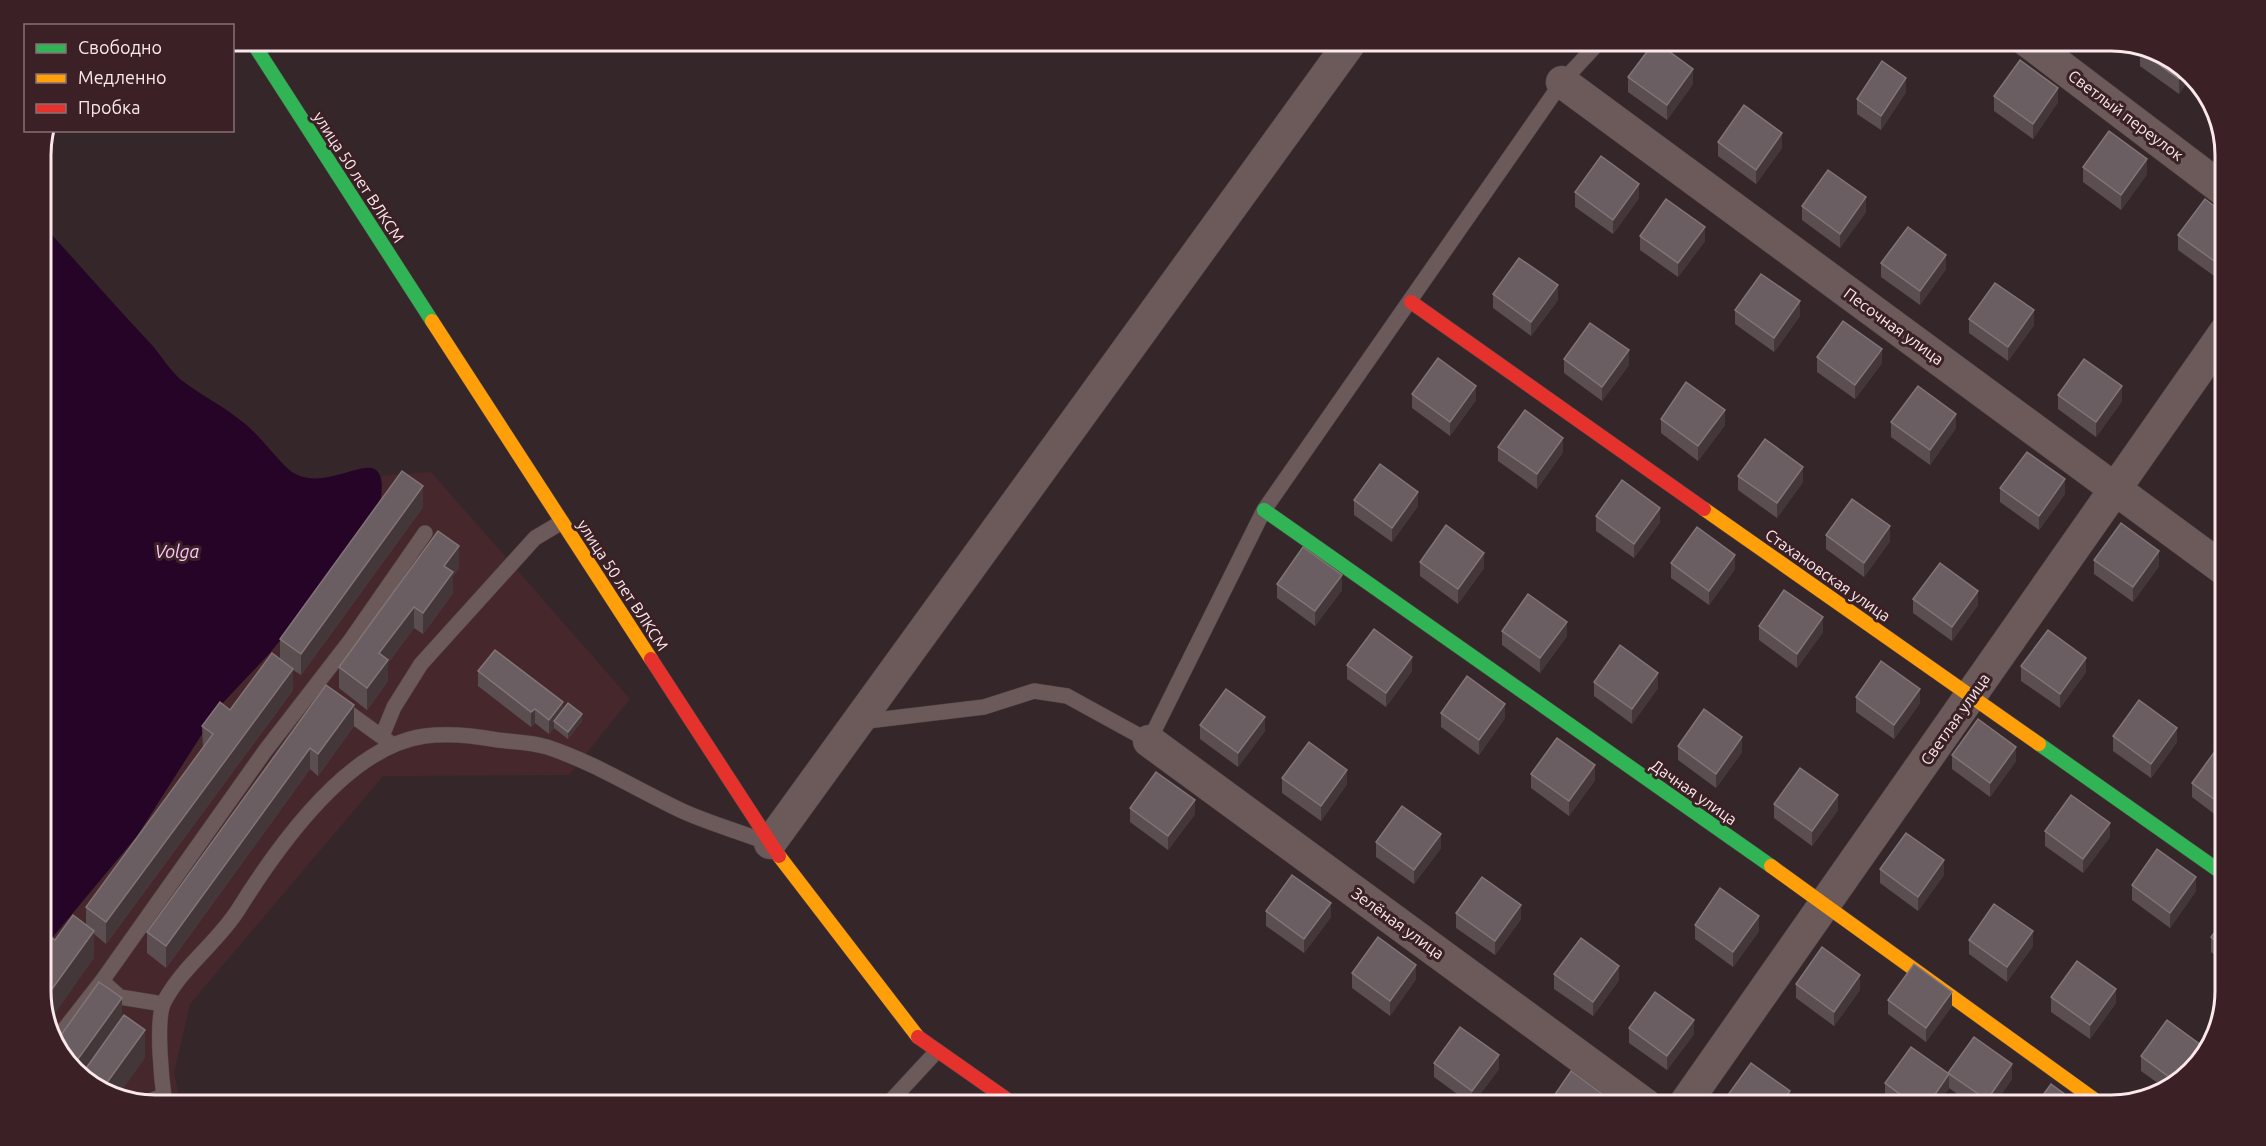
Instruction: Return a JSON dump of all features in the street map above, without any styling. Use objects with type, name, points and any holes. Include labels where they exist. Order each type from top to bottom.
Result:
[{"type":"street","name":"улица 50 лет ВЛКСМ","points":[[258,51],[770,843],[913,1033],[999,1095]]},
{"type":"street","points":[[770,843],[1344,51]]},
{"type":"street","name":"Светлый переулок","points":[[2041,51],[2215,182]]},
{"type":"street","name":"Песочная улица","points":[[1562,82],[2215,563]]},
{"type":"street","name":"Стахановская улица","points":[[1411,302],[2215,868]]},
{"type":"street","name":"Светлая улица","points":[[1692,1095],[2215,346]]},
{"type":"street","name":"Дачная улица","points":[[1264,510],[1825,904],[2087,1095]]},
{"type":"street","name":"Зелёная улица","points":[[1149,741],[1631,1095]]},
{"type":"lane","points":[[856,722],[984,707],[1034,691],[1067,696],[1149,741],[1264,510],[1562,82],[1591,51]]},
{"type":"lane","points":[[388,741],[394,707],[422,664],[535,538],[562,522]]},
{"type":"lane","points":[[61,1034],[425,533]]},
{"type":"lane","points":[[314,688],[388,741]]},
{"type":"lane","points":[[163,1095],[160,1064],[163,1004],[178,982],[232,920],[257,879],[313,805],[364,764],[388,741],[425,736],[485,738],[544,746],[586,762],[680,810],[770,843]]},
{"type":"lane","points":[[102,981],[120,997],[163,1004]]},
{"type":"lane","points":[[897,1095],[937,1051]]},
{"type":"shaded area","points":[[431,472],[630,699],[569,775],[383,776],[190,1004],[174,1073],[179,1095],[142,1094],[109,1084],[97,1077],[77,1059],[62,1037],[51,997],[51,940],[137,836],[203,729],[383,485],[382,476]]},
{"type":"water","name":"Volga","points":[[51,234],[180,379],[244,423],[285,466],[301,476],[319,478],[366,468],[376,470],[381,482],[380,505],[311,603],[269,654],[220,706],[137,836],[51,939]]},
{"type":"building","points":[[1648,51],[1669,51],[1693,69],[1667,105],[1628,77]]},
{"type":"building","points":[[2020,60],[2058,88],[2033,124],[1994,96]]},
{"type":"building","points":[[1882,61],[1906,78],[1881,116],[1857,99]]},
{"type":"building","points":[[2154,61],[2169,69],[2179,79]]},
{"type":"building","points":[[1744,105],[1782,133],[1756,170],[1718,142]]},
{"type":"building","points":[[2109,131],[2147,159],[2121,195],[2083,167]]},
{"type":"building","points":[[1601,156],[1639,184],[1613,220],[1575,192]]},
{"type":"building","points":[[1828,170],[1866,197],[1840,234],[1802,206]]},
{"type":"building","points":[[1666,199],[1705,227],[1678,263],[1640,236]]},
{"type":"building","points":[[2205,199],[2215,206],[2215,262],[2178,235]]},
{"type":"building","points":[[1908,227],[1946,255],[1920,291],[1881,263]]},
{"type":"building","points":[[1519,258],[1558,285],[1531,322],[1493,294]]},
{"type":"building","points":[[1761,274],[1800,301],[1774,338],[1735,310]]},
{"type":"building","points":[[1995,283],[2034,310],[2008,347],[1969,319]]},
{"type":"building","points":[[1843,321],[1882,349],[1855,385],[1817,357]]},
{"type":"building","points":[[1590,323],[1629,350],[1602,387],[1564,359]]},
{"type":"building","points":[[1438,358],[1476,386],[1450,422],[1412,394]]},
{"type":"building","points":[[2084,359],[2122,386],[2096,422],[2058,395]]},
{"type":"building","points":[[1686,382],[1725,410],[1698,446],[1661,419]]},
{"type":"building","points":[[1918,386],[1956,414],[1930,450],[1891,422]]},
{"type":"building","points":[[1525,410],[1563,438],[1537,474],[1498,447]]},
{"type":"building","points":[[1765,439],[1803,467],[1777,503],[1738,476]]},
{"type":"building","points":[[2027,452],[2065,479],[2039,516],[2000,488]]},
{"type":"building","points":[[1380,464],[1418,492],[1392,528],[1354,500]]},
{"type":"building","points":[[402,471],[423,486],[301,654],[280,639]]},
{"type":"building","points":[[1622,480],[1660,508],[1634,544],[1596,516]]},
{"type":"building","points":[[1852,499],[1890,526],[1864,563],[1826,535]]},
{"type":"building","points":[[2121,523],[2159,551],[2133,587],[2094,560]]},
{"type":"building","points":[[1446,525],[1484,553],[1458,589],[1420,562]]},
{"type":"building","points":[[1697,527],[1735,555],[1709,591],[1671,563]]},
{"type":"building","points":[[438,531],[459,546],[444,566],[453,572],[423,613],[414,607],[379,653],[388,660],[367,688],[339,667]]},
{"type":"building","points":[[1303,547],[1342,575],[1315,611],[1277,584]]},
{"type":"building","points":[[1940,563],[1978,591],[1952,627],[1913,599]]},
{"type":"building","points":[[1784,590],[1823,617],[1797,654],[1759,626]]},
{"type":"building","points":[[1528,594],[1567,622],[1540,658],[1502,631]]},
{"type":"building","points":[[1374,629],[1412,657],[1386,693],[1347,665]]},
{"type":"building","points":[[2048,630],[2086,658],[2060,694],[2021,666]]},
{"type":"building","points":[[1620,645],[1658,673],[1632,709],[1594,682]]},
{"type":"building","points":[[495,650],[563,702],[549,720],[535,709],[531,712],[478,671]]},
{"type":"building","points":[[272,653],[293,669],[106,922],[86,907],[213,734],[202,726],[220,702],[230,710]]},
{"type":"building","points":[[1881,661],[1920,689],[1894,725],[1856,697]]},
{"type":"building","points":[[1467,676],[1505,704],[1479,740],[1441,713]]},
{"type":"building","points":[[326,685],[354,705],[318,754],[310,748],[166,946],[147,932]]},
{"type":"building","points":[[1226,689],[1265,717],[1238,753],[1200,725]]},
{"type":"building","points":[[2139,700],[2177,728],[2151,764],[2113,736]]},
{"type":"building","points":[[568,703],[582,714],[568,732],[554,721]]},
{"type":"building","points":[[1704,709],[1742,737],[1716,774],[1678,746]]},
{"type":"building","points":[[1978,719],[2016,747],[1990,783],[1952,755]]},
{"type":"building","points":[[1557,738],[1595,765],[1569,801],[1531,774]]},
{"type":"building","points":[[1309,742],[1347,770],[1321,806],[1282,778]]},
{"type":"building","points":[[2215,751],[2215,800],[2192,783]]},
{"type":"building","points":[[1800,768],[1838,795],[1812,831],[1774,804]]},
{"type":"building","points":[[1156,772],[1195,800],[1168,836],[1130,808]]},
{"type":"building","points":[[2071,795],[2110,823],[2083,859],[2045,831]]},
{"type":"building","points":[[1402,806],[1441,834],[1414,870],[1376,842]]},
{"type":"building","points":[[1906,833],[1944,860],[1918,897],[1880,869]]},
{"type":"building","points":[[2157,849],[2196,877],[2170,913],[2132,885]]},
{"type":"building","points":[[1292,875],[1331,903],[1304,939],[1266,911]]},
{"type":"building","points":[[1482,877],[1521,905],[1495,941],[1456,913]]},
{"type":"building","points":[[1720,888],[1759,916],[1733,952],[1695,925]]},
{"type":"building","points":[[1994,904],[2033,931],[2007,967],[1969,940]]},
{"type":"building","points":[[73,915],[94,931],[51,991],[51,937],[55,940]]},
{"type":"building","points":[[1378,937],[1416,965],[1390,1001],[1352,973]]},
{"type":"building","points":[[1581,938],[1619,966],[1593,1002],[1554,974]]},
{"type":"building","points":[[1822,947],[1860,975],[1834,1012],[1796,984]]},
{"type":"building","points":[[2077,961],[2116,989],[2090,1025],[2051,997]]},
{"type":"building","points":[[1914,964],[1952,992],[1926,1028],[1888,1000]]},
{"type":"building","points":[[99,982],[122,998],[78,1060],[61,1035]]},
{"type":"building","points":[[1655,992],[1694,1020],[1667,1056],[1629,1028]]},
{"type":"building","points":[[124,1015],[145,1030],[107,1083],[86,1068]]},
{"type":"building","points":[[2167,1020],[2200,1044],[2189,1059],[2169,1077],[2141,1056]]},
{"type":"building","points":[[1460,1027],[1499,1055],[1472,1091],[1434,1063]]},
{"type":"building","points":[[1974,1037],[2012,1064],[1990,1095],[1980,1095],[1948,1073]]},
{"type":"building","points":[[1911,1047],[1949,1074],[1935,1095],[1901,1095],[1885,1083]]},
{"type":"building","points":[[1751,1063],[1790,1091],[1787,1095],[1728,1095]]},
{"type":"building","points":[[1571,1071],[1604,1095],[1555,1095]]},
{"type":"building","points":[[2051,1084],[2066,1095],[2043,1095]]},
{"type":"traffic: fast","points":[[258,51],[432,321]]},
{"type":"traffic: fast","points":[[1264,510],[1771,866]]},
{"type":"traffic: fast","points":[[2039,744],[2215,868]]},
{"type":"traffic: slow","points":[[432,321],[651,659]]},
{"type":"traffic: slow","points":[[1704,509],[2039,744]]},
{"type":"traffic: slow","points":[[779,856],[918,1037]]},
{"type":"traffic: slow","points":[[1771,866],[2088,1095]]},
{"type":"traffic: jam","points":[[1411,302],[1704,509]]},
{"type":"traffic: jam","points":[[651,659],[779,856]]},
{"type":"traffic: jam","points":[[918,1037],[1001,1095]]}]
